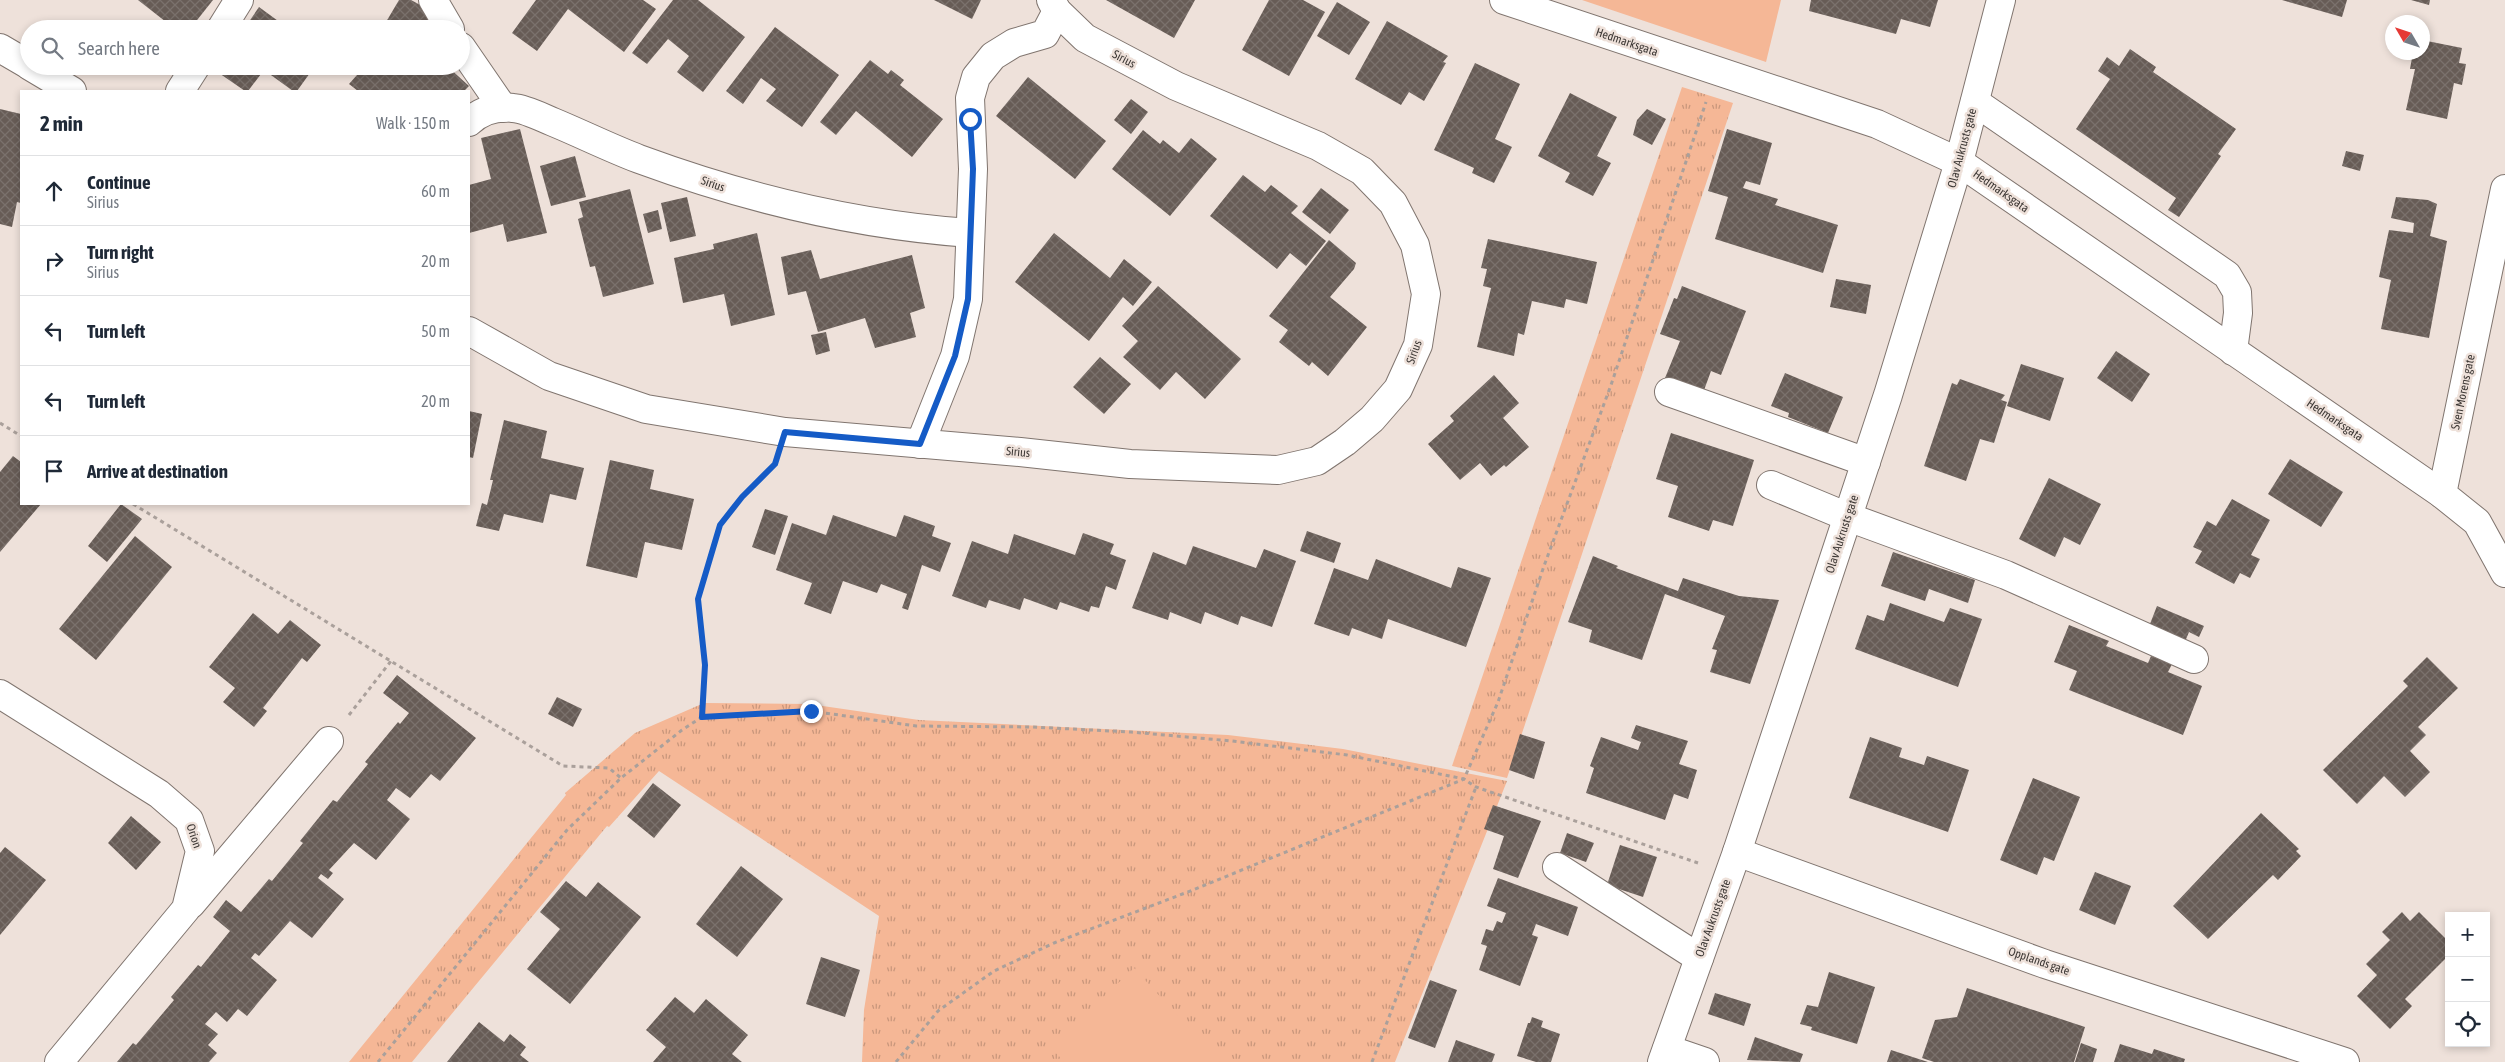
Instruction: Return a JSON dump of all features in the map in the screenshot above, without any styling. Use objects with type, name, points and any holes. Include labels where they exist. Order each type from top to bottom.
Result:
[{"type":"street","points":[[227,20],[240,0]]},
{"type":"street","points":[[433,0],[445,20]]},
{"type":"street","name":"Hedmarksgata","points":[[1504,0],[1877,124],[1959,162],[2442,494]]},
{"type":"street","name":"Olav Aukrusts gate","points":[[1664,1055],[1733,864],[1866,462],[1959,162],[2001,0]]},
{"type":"street","name":"Sirius","points":[[920,444],[955,356],[968,299],[973,169],[970,98],[976,78],[994,56],[1014,43],[1045,34],[1054,5]]},
{"type":"street","name":"Sirius","points":[[470,332],[549,376],[646,409],[785,432],[1130,464],[1278,470],[1317,461],[1345,442],[1372,419],[1398,389],[1418,346],[1426,294],[1415,245],[1393,203],[1362,171],[1318,146],[1176,86],[1084,38],[1054,5]]},
{"type":"street","points":[[0,48],[20,60]]},
{"type":"street","points":[[470,60],[503,108]]},
{"type":"street","points":[[45,75],[70,90]]},
{"type":"street","points":[[181,90],[190,75]]},
{"type":"street","points":[[1975,102],[2227,275],[2237,292],[2238,313],[2233,351]]},
{"type":"street","name":"Sirius","points":[[470,121],[488,109],[514,108],[536,115],[638,159],[736,192],[839,215],[915,229],[970,233]]},
{"type":"street","name":"Sven Morens gate","points":[[2442,494],[2505,189]]},
{"type":"street","points":[[1670,392],[1866,462]]},
{"type":"street","points":[[1771,485],[1848,517],[2006,575],[2194,659]]},
{"type":"street","points":[[2442,494],[2477,522],[2505,573]]},
{"type":"street","name":"Orion","points":[[0,694],[159,794],[190,820],[200,851],[186,910],[59,1062]]},
{"type":"street","points":[[186,910],[329,741]]},
{"type":"street","name":"Opplands gate","points":[[1733,864],[2345,1062]]},
{"type":"street","points":[[1557,868],[1699,958]]},
{"type":"street","points":[[1664,1055],[1705,1062]]},
{"type":"path","points":[[896,1062],[938,1011],[994,971],[1054,943],[1194,890],[1464,779],[1498,702],[1548,557],[1611,385],[1717,72]]},
{"type":"path","points":[[0,423],[20,435]]},
{"type":"path","points":[[702,717],[705,665],[698,599],[720,525],[742,497],[775,464],[785,432]]},
{"type":"path","points":[[135,505],[563,766],[609,768],[621,778]]},
{"type":"path","points":[[329,741],[391,660]]},
{"type":"path","points":[[378,1062],[567,830],[621,778],[682,730],[702,717],[811,711],[916,726],[1032,727],[1132,732],[1232,741],[1347,755],[1464,779],[1476,788],[1733,864]]},
{"type":"path","points":[[1372,1062],[1476,788]]},
{"type":"green space","points":[[1582,0],[1781,0],[1766,62]]},
{"type":"green space","points":[[1682,87],[1733,103],[1507,778],[1452,766]]},
{"type":"green space","points":[[704,703],[809,704],[919,720],[1228,735],[1343,749],[1507,781],[1395,1062],[862,1062],[864,1010],[879,916],[659,771],[609,827],[607,826],[412,1062],[349,1062],[566,795],[565,793],[635,733]]},
{"type":"green space","points":[[1134,968],[1220,1062],[1064,1062],[1051,1047]]},
{"type":"building","points":[[138,0],[213,0],[197,20],[164,20]]},
{"type":"building","points":[[399,0],[411,0],[433,12],[429,20],[387,20]]},
{"type":"building","points":[[536,0],[643,0],[656,9],[624,52],[568,9],[537,51],[512,33]]},
{"type":"building","points":[[673,0],[698,0],[745,37],[703,92],[677,72],[689,56],[668,39],[647,64],[632,53]]},
{"type":"building","points":[[934,0],[981,0],[972,19]]},
{"type":"building","points":[[1106,0],[1195,0],[1174,38]]},
{"type":"building","points":[[1269,0],[1303,0],[1325,12],[1289,76],[1242,50]]},
{"type":"building","points":[[1811,0],[1938,0],[1930,27],[1901,19],[1896,34],[1809,11]]},
{"type":"building","points":[[2282,0],[2347,0],[2342,17]]},
{"type":"building","points":[[2411,0],[2430,0],[2429,5]]},
{"type":"building","points":[[1337,2],[1370,22],[1349,55],[1317,36]]},
{"type":"building","points":[[259,7],[277,20],[250,20]]},
{"type":"building","points":[[1387,21],[1448,56],[1443,62],[1446,63],[1424,101],[1409,92],[1401,105],[1355,79]]},
{"type":"building","points":[[775,27],[839,75],[802,127],[766,101],[776,89],[761,78],[743,104],[726,91]]},
{"type":"building","points":[[2430,42],[2462,48],[2459,63],[2466,64],[2462,85],[2454,83],[2447,119],[2406,110],[2415,69],[2410,69],[2412,60],[2430,60]]},
{"type":"building","points":[[2130,49],[2156,67],[2153,72],[2236,129],[2218,154],[2221,156],[2179,217],[2168,210],[2176,198],[2076,129],[2110,79],[2098,71],[2107,57],[2119,66]]},
{"type":"building","points":[[870,60],[888,74],[891,70],[904,80],[900,85],[943,119],[912,157],[856,111],[836,135],[820,122]]},
{"type":"building","points":[[1475,63],[1520,84],[1495,139],[1512,147],[1494,183],[1472,173],[1474,168],[1434,150]]},
{"type":"building","points":[[222,75],[260,75],[249,90],[244,90]]},
{"type":"building","points":[[271,75],[309,75],[298,90],[292,90]]},
{"type":"building","points":[[357,75],[457,75],[469,86],[465,90],[357,90],[349,84]]},
{"type":"building","points":[[1028,77],[1106,141],[1075,179],[996,116]]},
{"type":"building","points":[[1570,93],[1617,117],[1597,156],[1611,163],[1593,196],[1565,182],[1570,173],[1538,156]]},
{"type":"building","points":[[1131,99],[1148,112],[1131,134],[1114,120]]},
{"type":"building","points":[[0,109],[20,114],[20,203],[17,202],[12,227],[0,224]]},
{"type":"building","points":[[1647,109],[1666,119],[1652,145],[1633,135],[1637,120]]},
{"type":"building","points":[[520,129],[547,233],[507,242],[503,224],[470,233],[470,185],[491,179],[481,138]]},
{"type":"building","points":[[1727,129],[1772,143],[1760,185],[1746,181],[1743,188],[1778,199],[1775,205],[1838,225],[1823,273],[1715,239],[1728,197],[1708,191]]},
{"type":"building","points":[[1143,130],[1160,144],[1163,140],[1179,153],[1191,138],[1217,159],[1170,216],[1112,169]]},
{"type":"building","points":[[2346,151],[2364,155],[2360,171],[2342,166]]},
{"type":"building","points":[[575,156],[586,197],[551,206],[540,166]]},
{"type":"building","points":[[1243,175],[1265,192],[1271,185],[1298,206],[1291,213],[1326,241],[1306,266],[1290,253],[1277,269],[1210,216]]},
{"type":"building","points":[[1321,188],[1349,210],[1330,234],[1302,212]]},
{"type":"building","points":[[630,189],[654,284],[603,297],[595,266],[590,267],[578,219],[583,217],[579,202]]},
{"type":"building","points":[[687,197],[696,236],[670,242],[661,203]]},
{"type":"building","points":[[2396,197],[2428,200],[2437,204],[2430,236],[2447,241],[2429,338],[2381,329],[2391,280],[2379,277],[2389,230],[2413,233],[2414,223],[2391,218]]},
{"type":"building","points":[[658,210],[662,229],[648,233],[643,214]]},
{"type":"building","points":[[757,233],[775,315],[731,326],[724,294],[683,303],[674,258],[714,249],[713,244]]},
{"type":"building","points":[[1054,233],[1110,278],[1124,259],[1152,282],[1133,306],[1123,297],[1089,341],[1015,282]]},
{"type":"building","points":[[1488,239],[1597,262],[1587,304],[1566,299],[1564,308],[1532,301],[1524,335],[1518,333],[1514,356],[1477,347],[1491,288],[1483,286],[1487,269],[1481,268]]},
{"type":"building","points":[[1329,240],[1356,263],[1354,269],[1330,297],[1367,327],[1328,376],[1312,362],[1309,366],[1279,342],[1288,330],[1269,316]]},
{"type":"building","points":[[811,250],[820,279],[912,255],[925,308],[910,313],[916,337],[875,348],[865,318],[818,332],[806,291],[788,295],[781,257]]},
{"type":"building","points":[[1836,279],[1871,285],[1866,314],[1830,307]]},
{"type":"building","points":[[1158,286],[1241,359],[1205,399],[1176,372],[1160,390],[1123,357],[1138,341],[1122,326]]},
{"type":"building","points":[[1682,286],[1746,311],[1721,375],[1711,371],[1703,393],[1665,378],[1680,341],[1660,334],[1674,298],[1677,299]]},
{"type":"building","points":[[826,332],[830,351],[816,355],[811,335]]},
{"type":"building","points":[[2116,351],[2150,374],[2132,402],[2097,378]]},
{"type":"building","points":[[1100,357],[1131,384],[1104,414],[1073,387]]},
{"type":"building","points":[[2021,364],[2064,378],[2050,421],[2007,406]]},
{"type":"building","points":[[1785,373],[1843,397],[1828,433],[1788,417],[1789,413],[1771,406]]},
{"type":"building","points":[[1494,375],[1519,403],[1503,418],[1529,447],[1506,467],[1504,465],[1491,476],[1480,463],[1460,480],[1428,444],[1454,421],[1450,416]]},
{"type":"building","points":[[1960,379],[2005,395],[2001,400],[2007,402],[1994,443],[1980,439],[1966,481],[1924,466],[1952,383],[1957,385]]},
{"type":"building","points":[[470,411],[482,414],[473,458],[470,457]]},
{"type":"building","points":[[504,420],[547,431],[541,458],[584,468],[576,500],[550,494],[543,523],[504,514],[499,531],[476,526],[482,503],[487,505],[493,480],[490,480]]},
{"type":"building","points":[[1671,433],[1754,460],[1733,526],[1713,520],[1709,531],[1668,517],[1678,486],[1656,479]]},
{"type":"building","points":[[13,456],[20,461],[20,505],[40,505],[0,552],[0,472]]},
{"type":"building","points":[[2290,459],[2343,492],[2321,527],[2268,494]]},
{"type":"building","points":[[610,460],[654,470],[650,489],[694,499],[682,550],[645,542],[637,578],[586,566]]},
{"type":"building","points":[[2049,478],[2101,504],[2080,545],[2064,537],[2055,557],[2019,539]]},
{"type":"building","points":[[2232,499],[2270,520],[2251,555],[2260,559],[2250,578],[2240,573],[2234,584],[2195,563],[2202,551],[2193,547],[2207,521],[2216,526]]},
{"type":"building","points":[[120,505],[142,519],[107,562],[88,546]]},
{"type":"building","points":[[765,509],[788,516],[775,555],[752,547]]},
{"type":"building","points":[[833,515],[896,537],[904,515],[935,526],[932,536],[951,543],[940,572],[922,565],[908,610],[902,608],[907,594],[881,584],[877,593],[843,581],[831,614],[804,604],[812,583],[776,570],[792,523],[826,535]]},
{"type":"building","points":[[1307,531],[1341,543],[1334,563],[1300,551]]},
{"type":"building","points":[[1083,533],[1114,544],[1110,554],[1126,560],[1116,590],[1106,586],[1099,608],[1091,606],[1089,612],[1060,602],[1057,610],[1024,598],[1020,610],[989,600],[986,608],[952,596],[972,541],[1008,554],[1014,534],[1075,555]]},
{"type":"building","points":[[135,536],[172,567],[96,660],[59,629]]},
{"type":"building","points":[[1193,546],[1256,568],[1264,549],[1296,561],[1272,627],[1241,616],[1238,625],[1205,612],[1201,624],[1170,612],[1168,620],[1132,608],[1153,552],[1186,565]]},
{"type":"building","points":[[1893,552],[1975,580],[1968,603],[1929,589],[1925,601],[1881,586]]},
{"type":"building","points":[[1593,556],[1618,566],[1616,568],[1678,591],[1683,578],[1739,596],[1779,600],[1750,684],[1710,672],[1717,650],[1712,649],[1725,616],[1665,594],[1642,660],[1589,642],[1592,630],[1568,622]]},
{"type":"building","points":[[1376,559],[1451,588],[1458,567],[1491,578],[1466,647],[1388,619],[1382,639],[1352,628],[1349,636],[1314,624],[1334,568],[1368,580]]},
{"type":"building","points":[[1890,603],[1944,622],[1950,608],[1982,619],[1958,687],[1855,649],[1867,615],[1884,621]]},
{"type":"building","points":[[2157,606],[2204,626],[2199,637],[2189,632],[2184,644],[2148,629]]},
{"type":"building","points":[[253,613],[278,634],[290,620],[321,645],[307,662],[302,658],[263,708],[267,711],[254,727],[223,702],[235,688],[209,667]]},
{"type":"building","points":[[2069,625],[2109,641],[2106,646],[2148,663],[2151,656],[2172,664],[2168,672],[2202,686],[2183,735],[2069,690],[2077,671],[2054,662]]},
{"type":"building","points":[[2427,657],[2458,688],[2418,727],[2426,735],[2410,751],[2430,772],[2405,797],[2384,776],[2357,804],[2323,770],[2408,686],[2403,681]]},
{"type":"building","points":[[397,675],[476,738],[440,781],[431,774],[410,798],[396,788],[387,800],[410,819],[376,860],[354,843],[329,870],[333,873],[328,879],[321,874],[318,878],[344,899],[312,938],[290,921],[259,956],[255,953],[251,958],[277,980],[247,1016],[238,1009],[227,1022],[216,1012],[205,1024],[218,1034],[208,1045],[217,1053],[209,1062],[117,1062],[133,1043],[136,1045],[174,1000],[171,997],[198,965],[201,967],[230,931],[213,917],[226,900],[241,912],[269,879],[272,881],[303,843],[300,841],[333,800],[337,802],[368,764],[365,762],[398,722],[400,724],[409,713],[383,693]]},
{"type":"building","points":[[557,697],[582,709],[573,727],[548,714]]},
{"type":"building","points":[[1636,725],[1688,741],[1679,764],[1697,770],[1688,799],[1674,794],[1665,820],[1586,793],[1594,768],[1590,766],[1601,737],[1638,750],[1641,742],[1631,738]]},
{"type":"building","points":[[1520,734],[1545,742],[1534,779],[1509,770]]},
{"type":"building","points":[[1870,737],[1902,748],[1899,757],[1924,765],[1927,756],[1969,770],[1948,832],[1849,798]]},
{"type":"building","points":[[2033,778],[2080,797],[2054,861],[2044,857],[2037,875],[2000,860]]},
{"type":"building","points":[[653,783],[681,805],[654,838],[627,816]]},
{"type":"building","points":[[1493,805],[1541,821],[1518,878],[1493,869],[1504,836],[1484,829]]},
{"type":"building","points":[[2261,813],[2299,849],[2296,851],[2301,856],[2278,880],[2273,875],[2208,939],[2173,906]]},
{"type":"building","points":[[131,816],[161,842],[136,870],[108,843]]},
{"type":"building","points":[[1567,833],[1594,843],[1586,862],[1560,853]]},
{"type":"building","points":[[1620,845],[1657,857],[1643,897],[1607,885]]},
{"type":"building","points":[[5,847],[46,880],[0,935],[0,853]]},
{"type":"building","points":[[741,866],[783,899],[737,957],[696,924]]},
{"type":"building","points":[[2095,872],[2131,886],[2115,925],[2079,910]]},
{"type":"building","points":[[1498,878],[1578,907],[1568,936],[1536,924],[1532,935],[1538,937],[1520,986],[1479,970],[1487,946],[1481,944],[1486,929],[1493,931],[1497,921],[1502,923],[1506,913],[1487,906]]},
{"type":"building","points":[[566,881],[586,897],[598,882],[641,917],[570,1004],[527,969],[560,929],[540,912]]},
{"type":"building","points":[[2402,912],[2410,921],[2419,912],[2445,938],[2445,959],[2405,999],[2412,1006],[2390,1029],[2357,996],[2377,975],[2366,964],[2390,940],[2382,932]]},
{"type":"building","points":[[821,957],[860,970],[845,1017],[806,1004]]},
{"type":"building","points":[[1829,972],[1875,987],[1857,1044],[1811,1030],[1812,1027],[1800,1024],[1807,1005],[1818,1007]]},
{"type":"building","points":[[1430,980],[1457,990],[1435,1048],[1408,1038]]},
{"type":"building","points":[[1967,988],[2085,1027],[2074,1062],[1934,1062],[1922,1058],[1935,1020],[1957,1017]]},
{"type":"building","points":[[1715,993],[1751,1004],[1744,1026],[1708,1014]]},
{"type":"building","points":[[675,997],[694,1013],[706,999],[748,1035],[732,1054],[742,1062],[653,1062],[666,1047],[646,1030]]},
{"type":"building","points":[[1532,1017],[1543,1021],[1541,1027],[1560,1034],[1551,1062],[1536,1062],[1517,1056],[1528,1023],[1530,1023]]},
{"type":"building","points":[[479,1022],[504,1042],[510,1034],[526,1047],[520,1055],[529,1062],[447,1062]]},
{"type":"building","points":[[1755,1037],[1803,1054],[1800,1062],[1747,1060]]},
{"type":"building","points":[[1456,1040],[1495,1054],[1492,1062],[1448,1062]]},
{"type":"building","points":[[2081,1043],[2097,1049],[2093,1062],[2075,1062]]},
{"type":"building","points":[[2120,1044],[2152,1054],[2154,1049],[2185,1059],[2184,1062],[2114,1062]]},
{"type":"building","points":[[1891,1050],[1928,1062],[1887,1062]]},
{"type":"route","points":[[811,711],[702,717],[705,665],[698,599],[720,525],[742,497],[775,464],[785,432],[920,444],[955,356],[968,299],[973,169],[970,119]]}]
